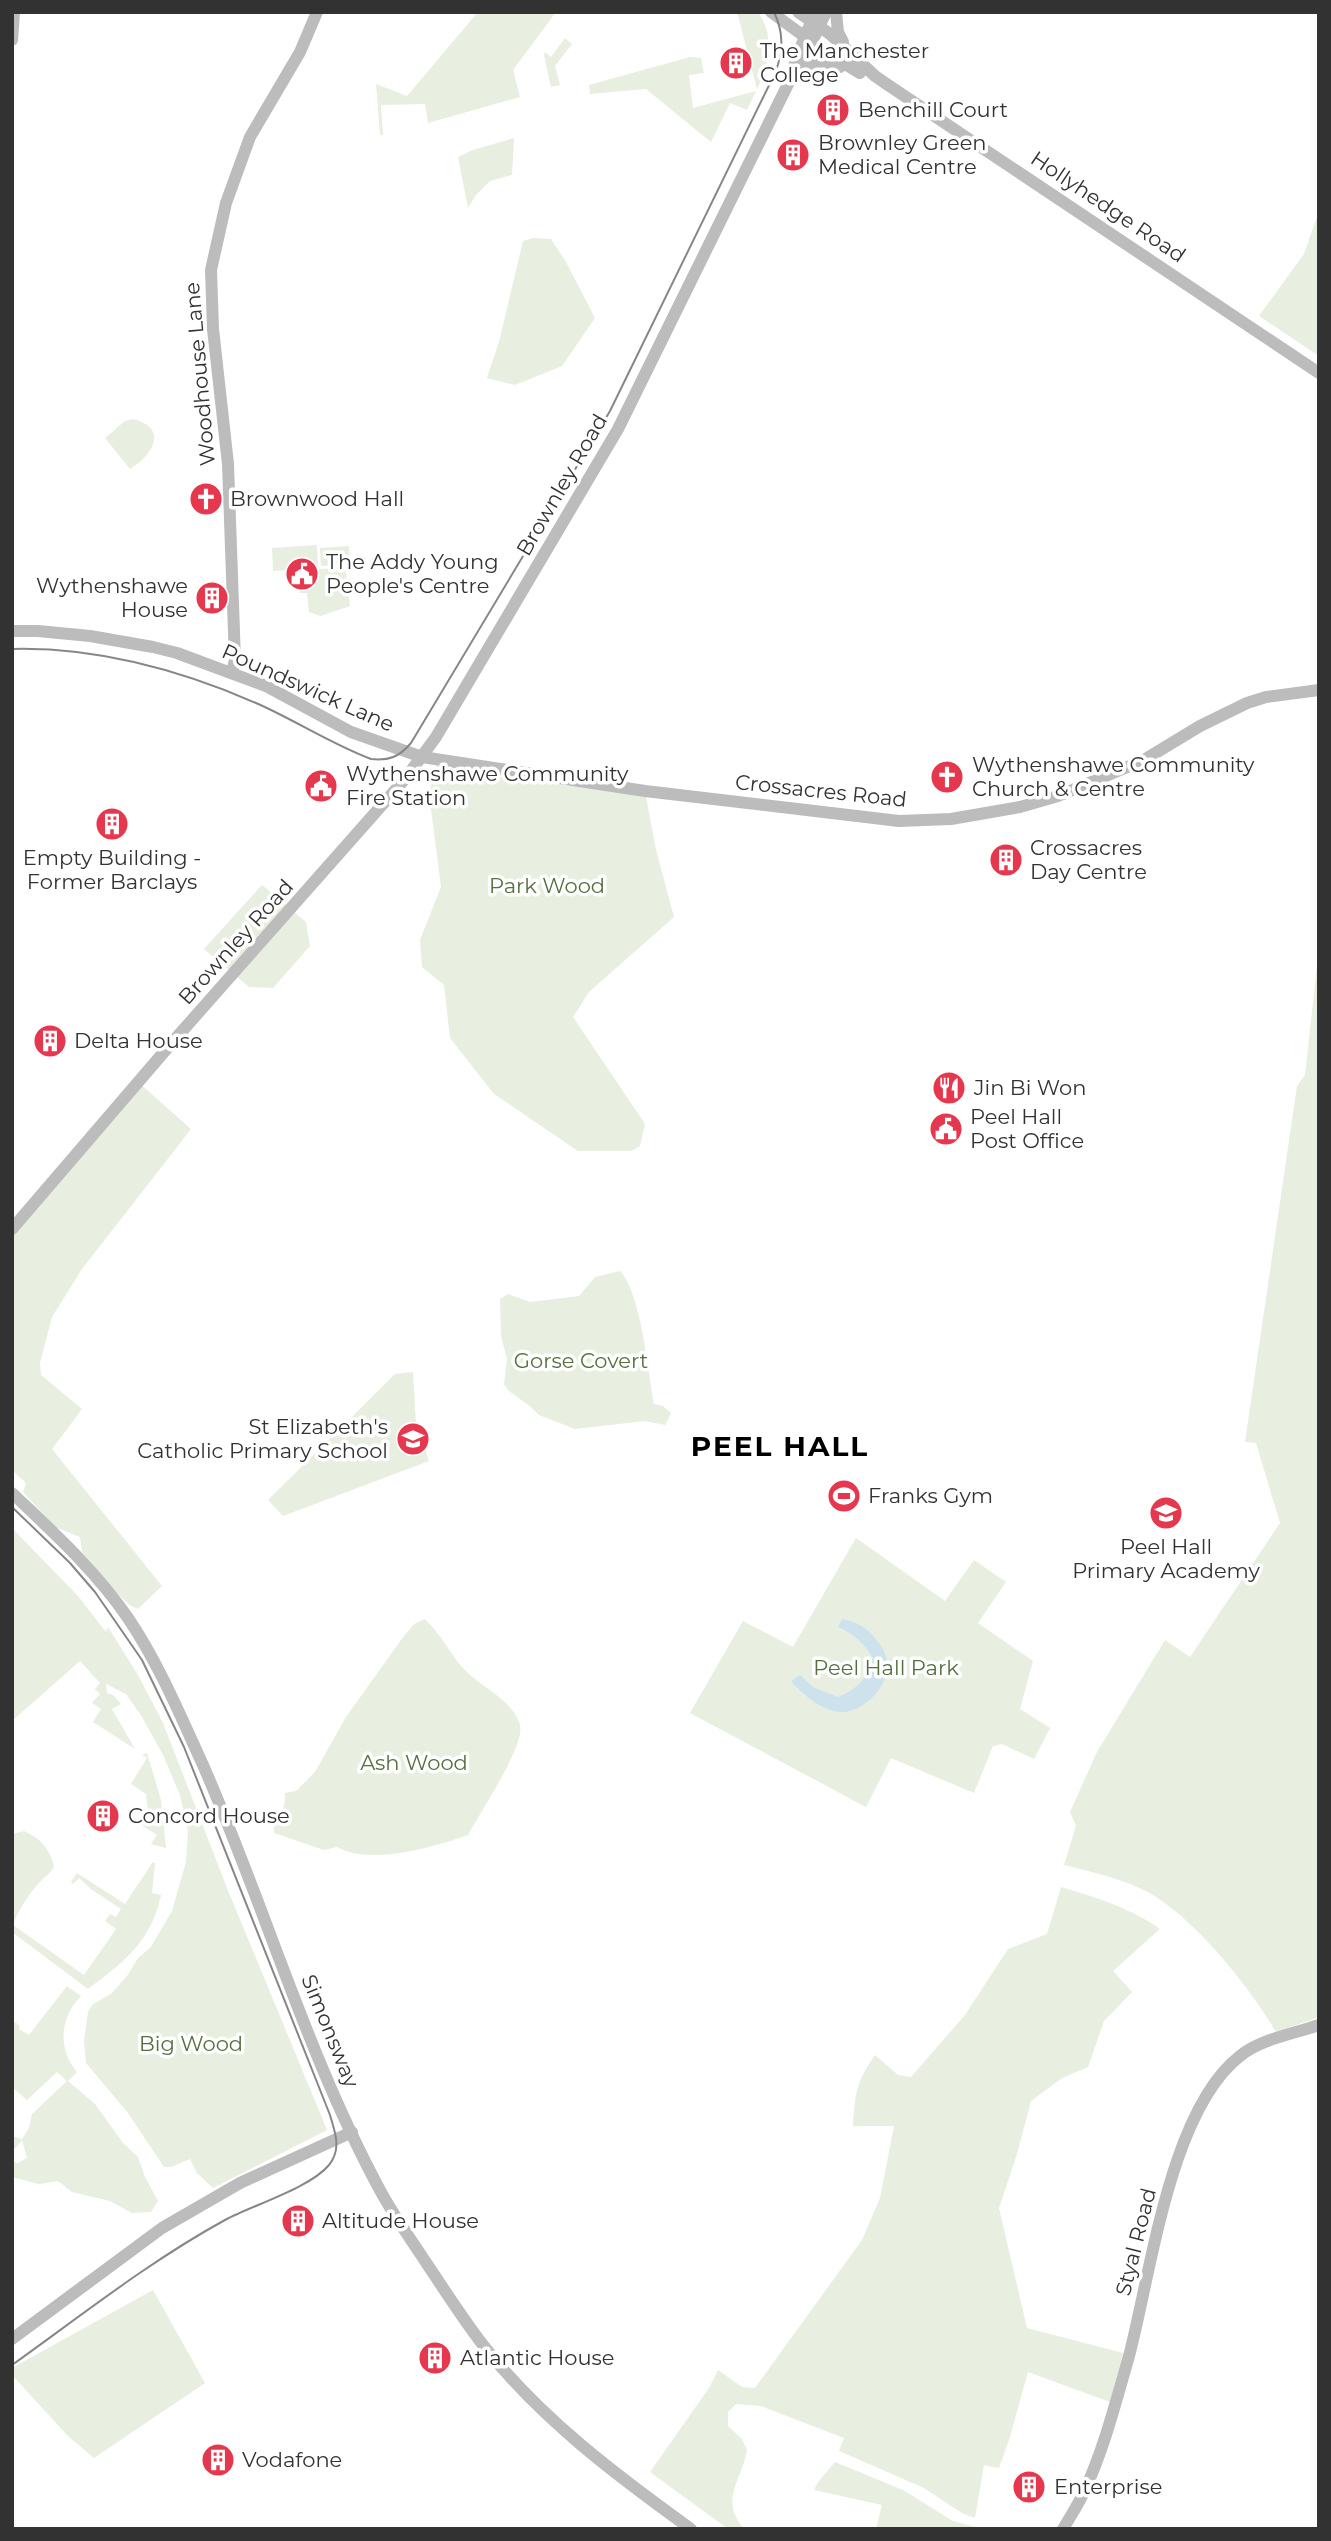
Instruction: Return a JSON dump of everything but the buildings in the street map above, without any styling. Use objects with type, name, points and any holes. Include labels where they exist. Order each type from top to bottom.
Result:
[{"type":"street","points":[[12,40],[14,12]]},
{"type":"street","name":"Woodhouse Lane","points":[[232,672],[235,660],[228,464],[214,329],[211,270],[226,203],[250,137],[300,52],[317,12]]},
{"type":"street","name":"Hollyhedge Road","points":[[771,12],[813,29],[848,48],[867,74]]},
{"type":"street","points":[[788,12],[813,29]]},
{"type":"street","name":"Hollyhedge Road","points":[[798,12],[813,29],[867,74],[1319,373]]},
{"type":"street","name":"Brownley Road","points":[[12,1229],[422,757],[618,429],[796,74],[813,29],[827,12]]},
{"type":"street","points":[[836,12],[838,32],[848,48]]},
{"type":"street","points":[[796,74],[827,62],[848,72],[867,74]]},
{"type":"street","name":"Poundswick Lane","points":[[12,631],[69,634],[140,644],[177,653],[232,672],[291,698],[351,732],[422,757]]},
{"type":"street","name":"Crossacres Road","points":[[422,757],[645,791],[834,814],[899,821],[951,819],[1020,807],[1058,796],[1144,760],[1200,726],[1247,703],[1266,697],[1319,690]]},
{"type":"street","name":"Simonsway","points":[[12,1493],[99,1580],[128,1617],[157,1664],[228,1823],[319,2061],[398,2221],[483,2345],[550,2416],[626,2482],[691,2529]]},
{"type":"street","name":"Styal Road","points":[[1063,2529],[1084,2493],[1100,2453],[1129,2355],[1167,2194],[1188,2132],[1205,2097],[1224,2070],[1241,2054],[1261,2044],[1319,2025]]},
{"type":"street","points":[[12,2339],[162,2228],[240,2183],[352,2132]]},
{"type":"green space","points":[[478,12],[556,12],[513,70],[520,97],[428,123],[425,104],[381,105],[383,135],[380,135],[376,84],[407,96]]},
{"type":"green space","points":[[737,12],[758,12],[767,31],[768,60],[757,89]]},
{"type":"green space","points":[[565,38],[572,44],[555,66],[560,85],[551,87],[544,55],[545,52],[551,57]]},
{"type":"green space","points":[[690,57],[701,58],[704,73],[689,75],[693,108],[756,91],[747,110],[730,103],[711,142],[646,89],[590,94],[589,85]]},
{"type":"green space","points":[[514,138],[512,175],[490,181],[468,208],[458,157]]},
{"type":"green space","points":[[1319,211],[1319,356],[1259,316],[1304,254]]},
{"type":"green space","points":[[533,238],[551,239],[595,318],[562,366],[515,385],[487,378],[499,342],[523,241]]},
{"type":"green space","points":[[133,419],[151,429],[154,442],[145,457],[130,469],[105,438],[125,421]]},
{"type":"green space","points":[[317,545],[318,568],[273,571],[272,548]]},
{"type":"green space","points":[[349,546],[350,564],[321,566],[320,548]]},
{"type":"green space","points":[[345,567],[350,606],[320,616],[309,612],[307,593],[300,593],[299,571]]},
{"type":"green space","name":"Park Wood","points":[[437,763],[645,791],[656,850],[674,917],[589,992],[573,1017],[645,1124],[640,1146],[631,1151],[578,1151],[494,1094],[450,1038],[444,985],[422,967],[420,940],[441,887],[429,793]]},
{"type":"green space","points":[[262,885],[306,922],[310,946],[273,988],[249,987],[204,949]]},
{"type":"green space","points":[[1318,957],[1319,2017],[1276,2032],[1251,1994],[1219,1954],[1164,1903],[1126,1882],[1064,1865],[1076,1826],[1070,1812],[1097,1752],[1165,1640],[1190,1657],[1280,1523],[1256,1443],[1245,1442],[1297,1086],[1305,1075]]},
{"type":"green space","points":[[138,1082],[191,1129],[82,1269],[52,1317],[40,1363],[41,1375],[82,1409],[52,1449],[162,1586],[138,1609],[113,1590],[82,1552],[80,1537],[55,1527],[23,1492],[26,1483],[12,1470],[12,1236],[89,1147]]},
{"type":"green space","name":"Gorse Covert","points":[[620,1271],[633,1296],[638,1314],[654,1404],[663,1406],[671,1413],[665,1425],[645,1421],[575,1429],[539,1415],[504,1384],[507,1359],[501,1336],[500,1299],[508,1294],[530,1302],[579,1296],[595,1277]]},
{"type":"green space","points":[[413,1372],[416,1424],[429,1461],[283,1516],[268,1500],[395,1374]]},
{"type":"green space","name":"Big Wood","points":[[12,1528],[78,1596],[106,1632],[108,1627],[138,1675],[163,1723],[227,1888],[327,2130],[213,2188],[197,2173],[190,2159],[164,2167],[128,2113],[86,2063],[84,2041],[88,2012],[93,2004],[111,1994],[127,1976],[138,1958],[151,1947],[172,1911],[186,1862],[188,1831],[180,1795],[163,1755],[142,1717],[126,1694],[106,1684],[107,1693],[113,1695],[121,1704],[112,1709],[135,1749],[93,1722],[101,1709],[92,1703],[100,1694],[95,1689],[100,1683],[80,1661],[12,1721]]},
{"type":"green space","name":"Peel Hall Park","points":[[856,1538],[945,1601],[974,1560],[1006,1582],[978,1623],[1033,1661],[1020,1709],[1050,1728],[1034,1759],[1002,1744],[993,1746],[974,1793],[891,1758],[866,1807],[690,1713],[743,1621],[793,1647]]},
{"type":"green space","name":"Ash Wood","points":[[425,1619],[463,1668],[508,1705],[520,1725],[518,1743],[513,1755],[468,1835],[402,1853],[367,1855],[337,1847],[324,1850],[274,1833],[274,1821],[283,1808],[285,1793],[296,1791],[315,1772],[346,1717],[401,1640],[414,1624]]},
{"type":"green space","points":[[147,1753],[161,1800],[166,1848],[151,1844],[157,1835],[140,1824],[148,1811],[146,1794],[131,1784],[147,1758],[142,1755]]},
{"type":"green space","points":[[24,1831],[44,1845],[54,1866],[30,1894],[13,1925],[84,1975],[116,1929],[105,1921],[110,1914],[116,1917],[121,1909],[79,1878],[73,1884],[71,1882],[77,1873],[125,1904],[153,1862],[155,1863],[152,1893],[161,1895],[150,1926],[134,1950],[88,1989],[12,1932],[12,1834]]},
{"type":"green space","points":[[1061,1887],[1125,1909],[1160,1929],[1113,1971],[1132,1992],[1104,2021],[1088,2067],[1062,2078],[1031,2101],[999,2208],[1027,2328],[1123,2353],[1110,2402],[1028,2372],[999,2468],[984,2465],[975,2518],[962,2513],[924,2488],[839,2451],[844,2438],[761,2406],[736,2404],[728,2412],[728,2426],[742,2439],[747,2450],[732,2500],[733,2509],[744,2529],[728,2529],[650,2472],[709,2388],[718,2370],[742,2387],[755,2388],[862,2240],[880,2198],[894,2126],[853,2126],[858,2089],[875,2055],[898,2075],[911,2077],[965,2015],[1008,1949],[1047,1934]]},
{"type":"green space","points":[[67,1986],[81,1996],[65,2023],[66,2053],[77,2072],[68,2081],[95,2104],[123,2143],[138,2157],[158,2201],[151,2212],[132,2213],[110,2201],[72,2192],[58,2181],[39,2184],[12,2177],[12,2161],[18,2163],[27,2158],[22,2140],[12,2152],[12,2136],[22,2139],[29,2128],[32,2114],[67,2081],[57,2072],[27,2100],[12,2087],[12,2025],[15,2022],[20,2026],[19,2029],[29,2035]]},
{"type":"green space","points":[[153,2290],[205,2383],[94,2458],[68,2436],[12,2375],[12,2368]]},
{"type":"green space","points":[[835,2462],[903,2490],[953,2521],[983,2529],[876,2529],[882,2505],[814,2490]]},
{"type":"water","points":[[842,1619],[860,1625],[871,1633],[884,1651],[887,1670],[885,1679],[874,1696],[858,1708],[841,1712],[820,1705],[791,1681],[800,1675],[813,1687],[838,1697],[861,1682],[873,1658],[858,1639],[838,1627]]},
{"type":"tram line","points":[[12,649],[74,652],[137,663],[227,691],[371,759],[388,759],[402,752],[411,743],[610,411],[776,71],[781,42],[780,27],[774,12]]},
{"type":"tram line","points":[[12,1507],[70,1563],[95,1592],[142,1660],[184,1747],[330,2115],[336,2147],[329,2165],[309,2181],[197,2236],[117,2289],[12,2365]]},
{"type":"place","name":"The Manchester College","points":[[736,63]]},
{"type":"place","name":"Benchill Court","points":[[833,110]]},
{"type":"place","name":"Brownley Green Medical Centre","points":[[793,155]]},
{"type":"place","name":"Brownwood Hall","points":[[206,499]]},
{"type":"place","name":"The Addy Young People's Centre","points":[[302,574]]},
{"type":"place","name":"Wythenshawe House","points":[[212,598]]},
{"type":"place","name":"Wythenshawe Community Church & Centre","points":[[947,777]]},
{"type":"place","name":"Wythenshawe Community Fire Station","points":[[321,786]]},
{"type":"place","name":"Empty Building - Former Barclays","points":[[112,824]]},
{"type":"place","name":"Crossacres Day Centre","points":[[1006,860]]},
{"type":"place","name":"Delta House","points":[[50,1041]]},
{"type":"place","name":"Jin Bi Won","points":[[949,1088]]},
{"type":"place","name":"Peel Hall Post Office","points":[[946,1129]]},
{"type":"place","name":"St Elizabeth's Catholic Primary School","points":[[413,1439]]},
{"type":"place","name":"Franks Gym","points":[[844,1496]]},
{"type":"place","name":"Peel Hall Primary Academy","points":[[1166,1513]]},
{"type":"place","name":"Concord House","points":[[103,1816]]},
{"type":"place","name":"Altitude House","points":[[298,2221]]},
{"type":"place","name":"Atlantic House","points":[[435,2358]]},
{"type":"place","name":"Vodafone","points":[[218,2460]]},
{"type":"place","name":"Enterprise","points":[[1029,2487]]},
{"type":"district","name":"PEEL HALL","points":[[780,1446]]}]
